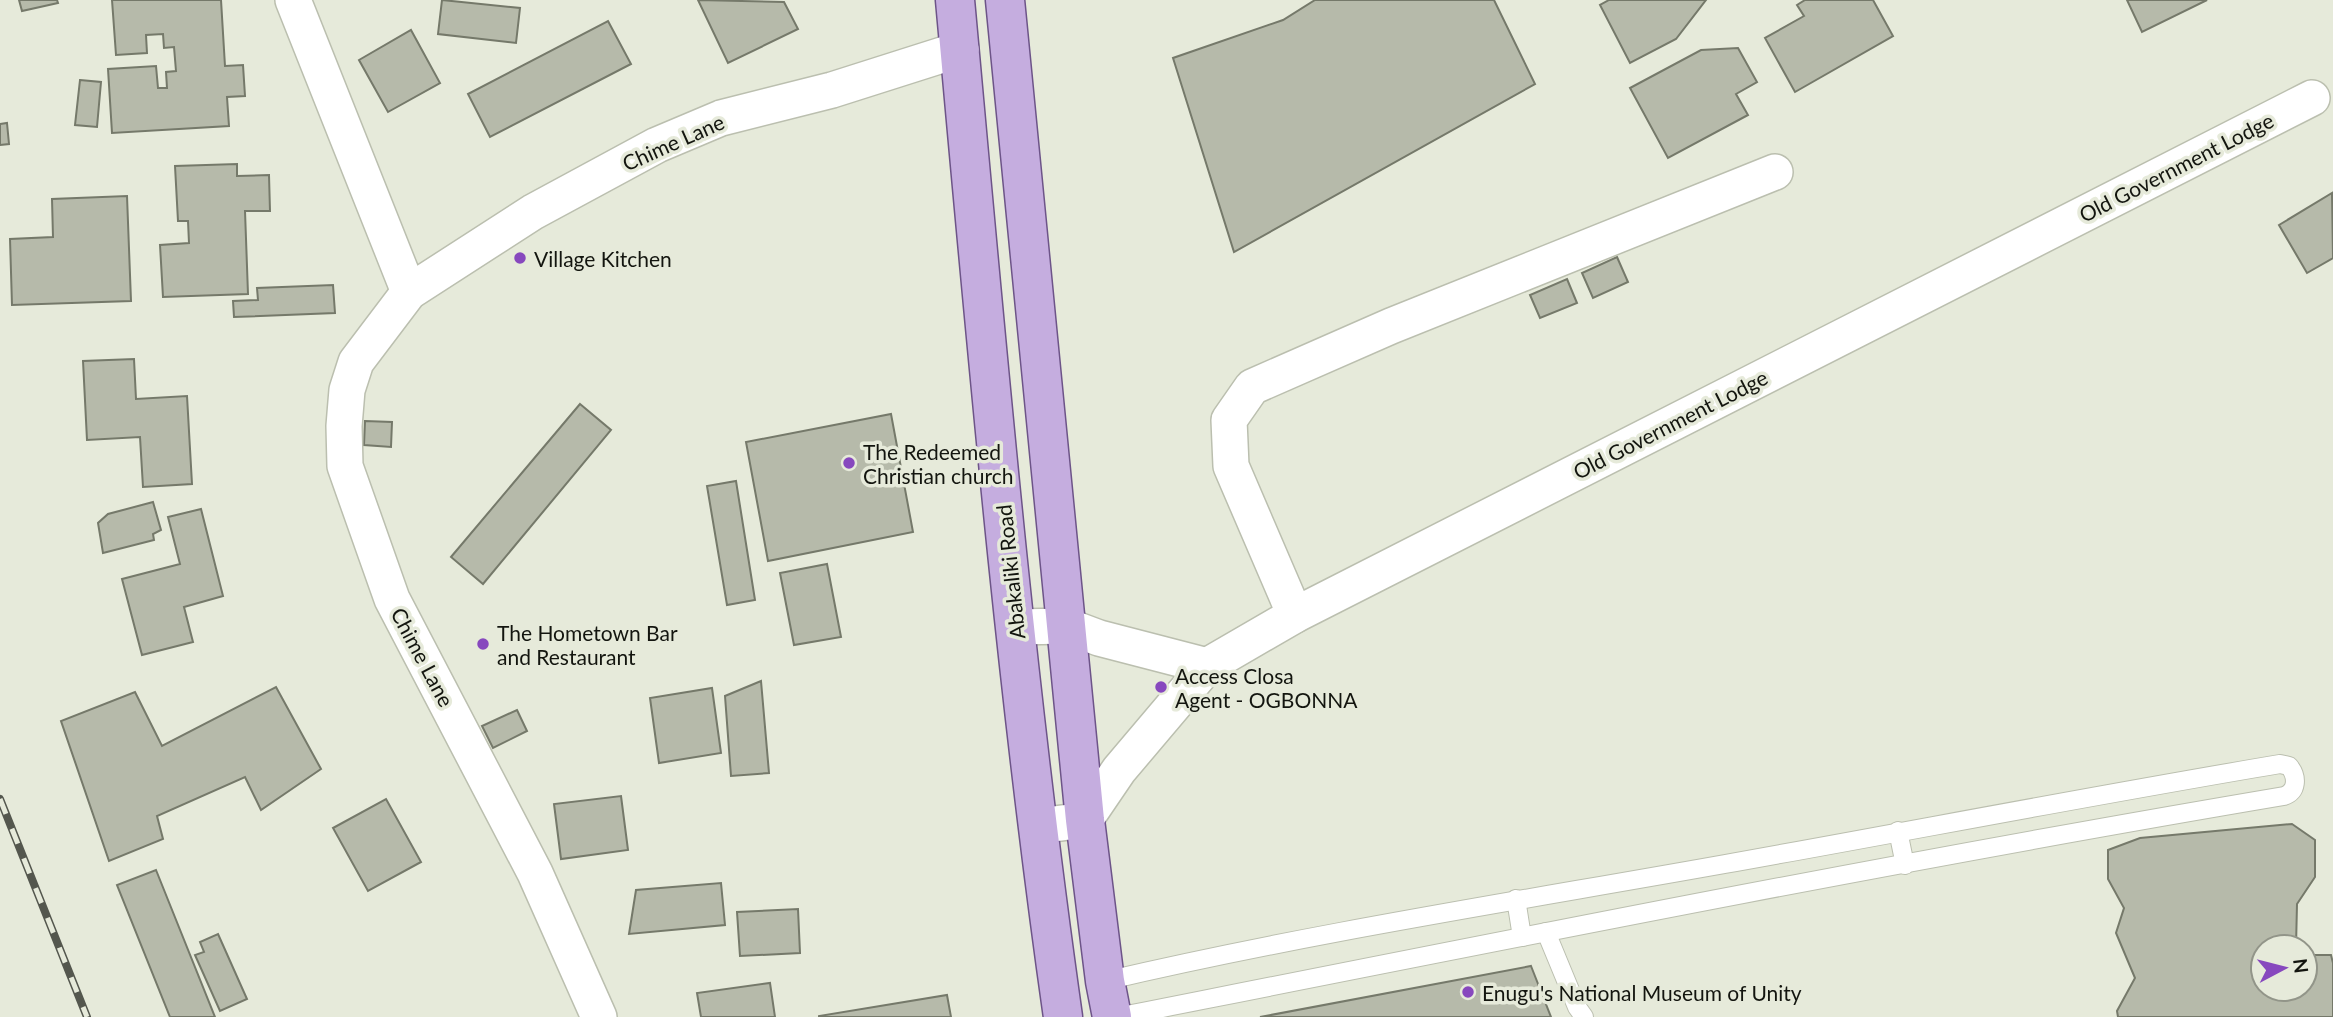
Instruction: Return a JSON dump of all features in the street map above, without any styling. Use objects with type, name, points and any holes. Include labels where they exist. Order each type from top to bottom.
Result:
[{"type":"main road","name":"Abakaliki Road","points":[[956,0],[1016,627],[1063,1017]]},
{"type":"main road","points":[[1005,0],[1085,820],[1111,1005]]},
{"type":"street","points":[[293,0],[409,292]]},
{"type":"street","name":"Chime Lane","points":[[599,1017],[535,873],[392,598],[345,466],[347,390],[356,362],[409,292],[533,212],[657,145],[721,118],[832,90],[961,49]]},
{"type":"street","name":"Old Government Lodge","points":[[1085,820],[1119,770],[1207,666],[1295,615],[2312,98]]},
{"type":"street","points":[[1295,615],[1231,466],[1230,421],[1252,387],[1391,326],[1775,172]]},
{"type":"street","points":[[1016,627],[1067,626],[1099,638],[1207,666]]},
{"type":"street","points":[[1038,826],[1085,820]]},
{"type":"lane","points":[[2280,764],[2289,766],[2294,774],[2294,789],[2284,796],[2153,818],[1522,937],[1111,1005],[1226,953],[2280,764]]},
{"type":"lane","points":[[1898,831],[1905,865]]},
{"type":"lane","points":[[1516,899],[1522,937]]},
{"type":"lane","points":[[1546,932],[1577,1007],[1584,1017]]},
{"type":"building","points":[[19,0],[57,0],[58,3],[22,11]]},
{"type":"building","points":[[112,0],[221,0],[225,66],[243,65],[245,96],[227,97],[229,126],[112,133],[108,69],[156,66],[158,88],[167,88],[166,72],[176,71],[174,47],[164,48],[163,34],[146,35],[147,53],[116,55]]},
{"type":"building","points":[[442,0],[520,8],[516,43],[438,34]]},
{"type":"building","points":[[698,0],[784,2],[798,29],[728,63]]},
{"type":"building","points":[[1315,0],[1494,0],[1535,84],[1234,252],[1173,58],[1283,20]]},
{"type":"building","points":[[1609,0],[1706,0],[1676,39],[1630,63],[1600,5]]},
{"type":"building","points":[[1805,0],[1873,0],[1893,36],[1795,92],[1765,38],[1804,16],[1797,5]]},
{"type":"building","points":[[2127,0],[2207,0],[2142,32]]},
{"type":"building","points":[[608,21],[631,64],[490,137],[468,94]]},
{"type":"building","points":[[411,30],[440,83],[388,112],[359,60]]},
{"type":"building","points":[[1738,48],[1757,82],[1736,94],[1748,115],[1668,158],[1630,88],[1701,50]]},
{"type":"building","points":[[80,80],[101,82],[97,127],[75,125]]},
{"type":"building","points":[[7,123],[9,144],[0,145],[0,124]]},
{"type":"building","points":[[237,164],[237,176],[269,175],[270,211],[245,211],[248,294],[163,297],[160,245],[189,243],[188,221],[178,221],[175,166]]},
{"type":"building","points":[[2332,193],[2333,258],[2307,273],[2279,225]]},
{"type":"building","points":[[127,196],[131,301],[12,305],[10,239],[53,237],[52,199]]},
{"type":"building","points":[[1617,257],[1628,282],[1593,298],[1582,273]]},
{"type":"building","points":[[1567,279],[1577,303],[1540,318],[1530,295]]},
{"type":"building","points":[[333,285],[335,313],[234,317],[233,301],[258,300],[257,288]]},
{"type":"building","points":[[134,359],[136,399],[187,396],[192,484],[143,487],[140,437],[87,440],[83,361]]},
{"type":"building","points":[[580,404],[611,430],[483,584],[451,557]]},
{"type":"building","points":[[891,414],[913,532],[768,561],[746,442]]},
{"type":"building","points":[[365,421],[392,422],[391,447],[364,445]]},
{"type":"building","points":[[736,481],[755,600],[727,605],[707,486]]},
{"type":"building","points":[[153,502],[161,530],[153,534],[154,540],[103,553],[98,523],[108,514]]},
{"type":"building","points":[[201,509],[223,596],[184,607],[193,642],[142,655],[122,579],[180,564],[168,517]]},
{"type":"building","points":[[827,564],[841,637],[794,645],[780,573]]},
{"type":"building","points":[[761,681],[769,773],[731,776],[725,696]]},
{"type":"building","points":[[276,687],[321,769],[261,810],[245,777],[157,816],[163,839],[109,861],[61,721],[135,692],[162,746]]},
{"type":"building","points":[[712,688],[721,753],[659,763],[650,698]]},
{"type":"building","points":[[517,710],[527,731],[493,748],[482,726]]},
{"type":"building","points":[[621,796],[628,850],[561,859],[554,804]]},
{"type":"building","points":[[386,799],[421,862],[368,891],[333,828]]},
{"type":"building","points":[[2292,824],[2315,840],[2315,877],[2297,904],[2296,933],[2249,933],[2249,1003],[2319,1003],[2319,955],[2331,955],[2333,1017],[2118,1017],[2117,1011],[2135,978],[2116,933],[2124,908],[2108,879],[2108,850],[2140,838]]},
{"type":"building","points":[[156,870],[215,1017],[170,1017],[117,885]]},
{"type":"building","points":[[721,883],[725,925],[629,934],[636,890]]},
{"type":"building","points":[[798,909],[800,953],[740,956],[737,912]]},
{"type":"building","points":[[218,934],[247,999],[220,1011],[195,955],[204,952],[200,942]]},
{"type":"building","name":"Enugu's National Museum of Unity","points":[[1531,966],[1551,1017],[1260,1017]]},
{"type":"building","points":[[770,983],[775,1017],[701,1017],[697,993]]},
{"type":"building","points":[[947,995],[951,1017],[819,1017],[819,1016]]},
{"type":"railway","points":[[0,799],[87,1017]]},
{"type":"place","name":"Village Kitchen","points":[[520,258]]},
{"type":"place","name":"The Redeemed Christian church","points":[[849,463]]},
{"type":"place","name":"The Hometown Bar and Restaurant","points":[[483,644]]},
{"type":"place","name":"Access Closa Agent - OGBONNA","points":[[1161,687]]},
{"type":"place","name":"Enugu's National Museum of Unity","points":[[1468,992]]}]
